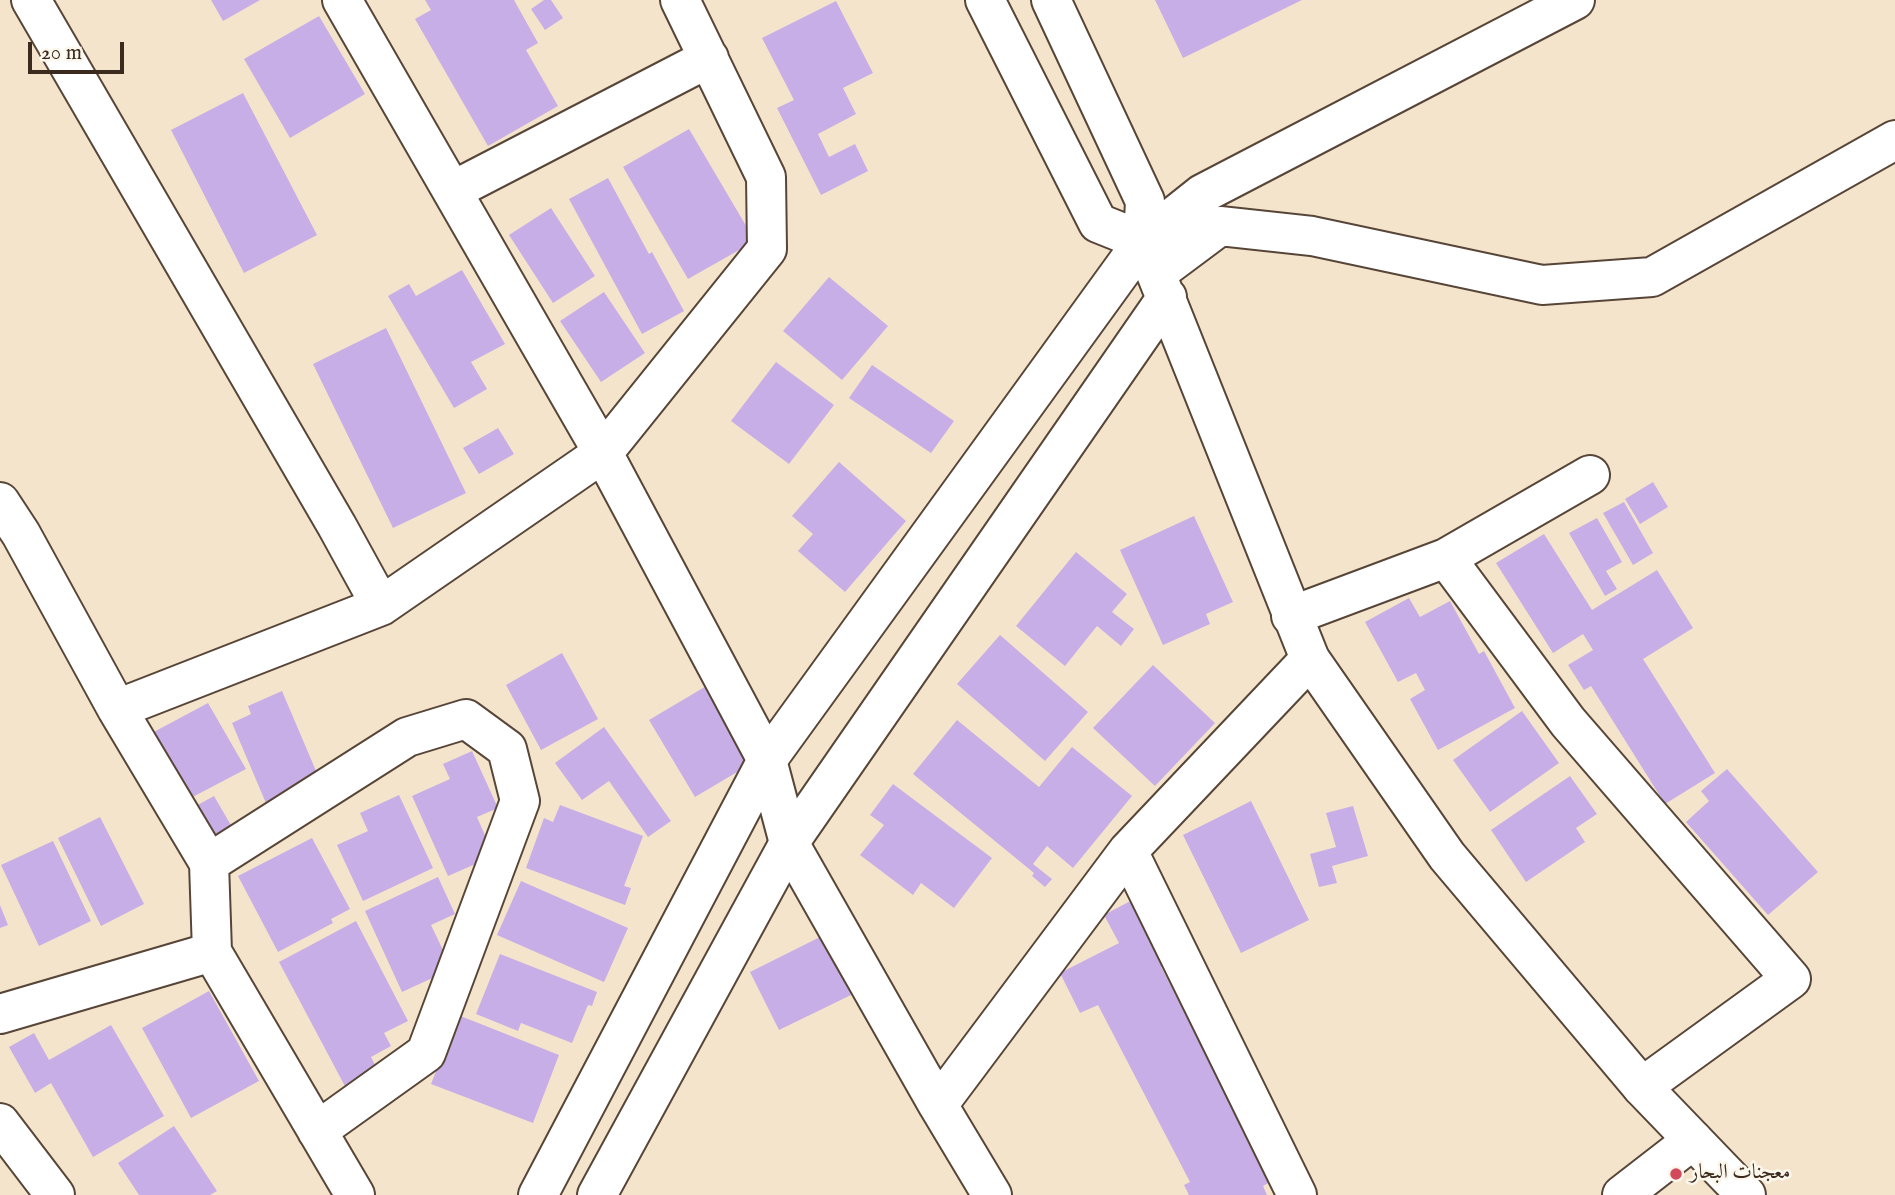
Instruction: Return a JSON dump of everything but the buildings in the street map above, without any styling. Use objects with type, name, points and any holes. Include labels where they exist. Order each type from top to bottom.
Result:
[{"type":"street","points":[[31,0],[338,526],[381,606]]},
{"type":"street","points":[[342,0],[603,453],[767,760],[789,843],[939,1105],[978,1191]]},
{"type":"street","points":[[117,709],[381,606],[603,453],[766,249],[766,177],[680,0]]},
{"type":"street","points":[[985,0],[1098,223],[1156,270]]},
{"type":"street","points":[[1051,0],[1146,201],[1156,270],[1310,659],[1447,856],[1642,1087],[1746,1195]]},
{"type":"street","points":[[597,1195],[789,843],[1202,194],[1575,0]]},
{"type":"street","points":[[452,191],[709,58]]},
{"type":"street","points":[[538,1195],[767,760],[1156,270],[1220,226],[1312,236],[1542,285],[1652,277],[1895,140]]},
{"type":"street","points":[[1291,616],[1446,558],[1590,475]]},
{"type":"street","points":[[0,502],[21,534],[117,709],[209,863],[212,952],[355,1195]]},
{"type":"street","points":[[1446,558],[1568,722],[1791,979],[1642,1087]]},
{"type":"street","points":[[939,1105],[1128,851],[1310,659]]},
{"type":"street","points":[[209,863],[407,737],[466,719],[507,749],[520,801],[426,1054],[317,1131]]},
{"type":"street","points":[[1128,851],[1297,1195]]},
{"type":"street","points":[[0,1014],[212,952]]},
{"type":"street","points":[[0,1123],[55,1195]]},
{"type":"street","points":[[1622,1195],[1693,1140]]},
{"type":"place","name":"معجنات البحار","points":[[1676,1174]]}]
